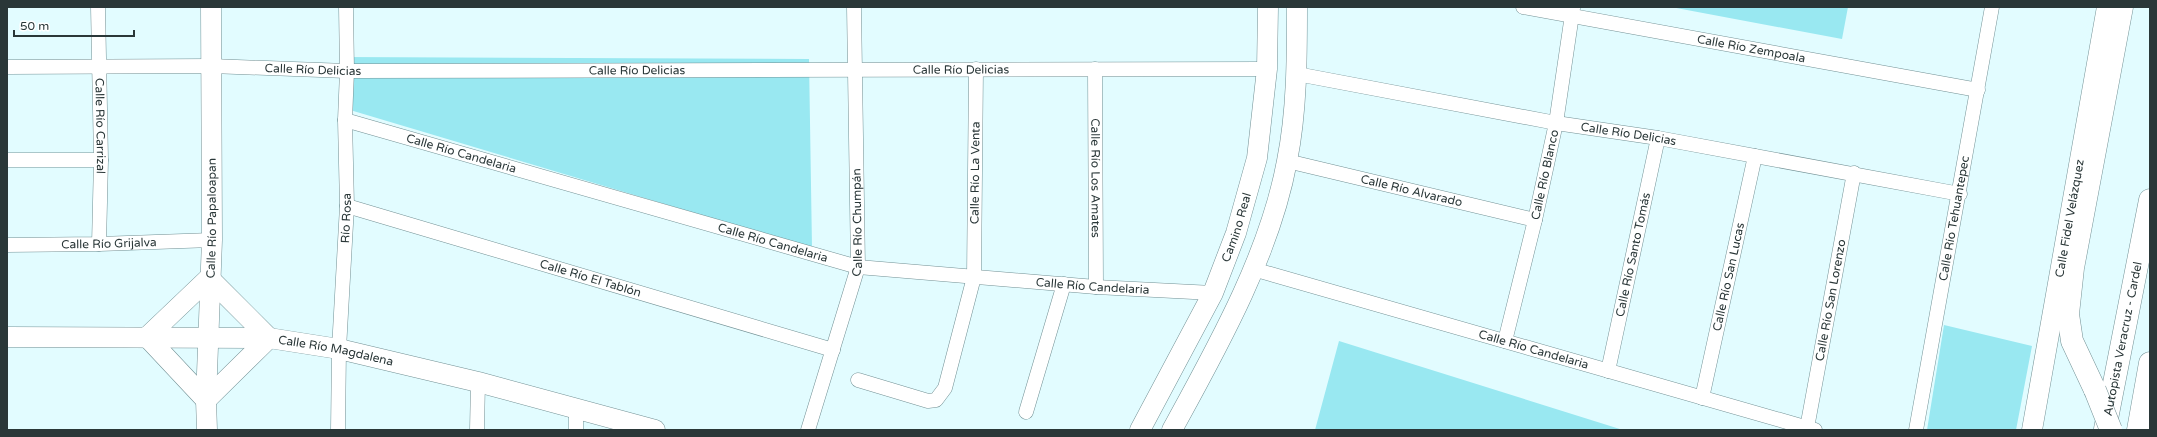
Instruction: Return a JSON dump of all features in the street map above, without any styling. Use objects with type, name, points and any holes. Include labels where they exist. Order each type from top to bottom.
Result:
[{"type":"highway","points":[[2111,430],[2095,390],[2072,341],[2068,314],[2073,268],[2122,7]]},
{"type":"highway","name":"Autopista Veracruz - Cardel","points":[[2105,430],[2150,200]]},
{"type":"highway","points":[[2138,430],[2150,363]]},
{"type":"street","name":"Calle Río Carrizal","points":[[98,7],[101,160],[98,244]]},
{"type":"street","name":"Calle Río Papaloapan","points":[[207,430],[206,400],[209,278],[212,240],[210,66],[211,7]]},
{"type":"street","name":"Río Rosa","points":[[338,430],[339,349],[347,206],[345,120],[347,71],[346,7]]},
{"type":"street","name":"Calle Río Chumpán","points":[[808,430],[858,267],[854,7]]},
{"type":"street","name":"Camino Real","points":[[1140,430],[1212,293],[1236,232],[1257,158],[1267,69],[1268,7]]},
{"type":"street","points":[[1172,430],[1211,358],[1269,231],[1287,161],[1297,74],[1297,7]]},
{"type":"street","name":"Calle Río Zempoala","points":[[1523,7],[1572,12],[1978,90]]},
{"type":"street","name":"Calle Río Tehuantepec","points":[[1916,430],[1960,194],[1992,7]]},
{"type":"street","name":"Calle Fidel Velázquez","points":[[2032,430],[2107,7]]},
{"type":"street","name":"Calle Río Blanco","points":[[1505,341],[1536,220],[1556,123],[1572,12]]},
{"type":"street","name":"Calle Río Delicias","points":[[7,67],[210,66],[347,71],[1267,69]]},
{"type":"street","name":"Calle Río La Venta","points":[[858,380],[920,400],[936,400],[945,388],[974,277],[976,69]]},
{"type":"street","name":"Calle Río Los Amates","points":[[1095,69],[1096,287]]},
{"type":"street","name":"Calle Río Delicias","points":[[1297,74],[1556,123],[1658,138],[1960,194]]},
{"type":"street","name":"Calle Río Candelaria","points":[[345,120],[858,267],[1096,287],[1212,293]]},
{"type":"street","name":"Calle Río Santo Tomás","points":[[1608,371],[1658,138]]},
{"type":"street","name":"Calle Río San Lucas","points":[[1702,398],[1755,156]]},
{"type":"street","points":[[7,160],[101,160]]},
{"type":"street","name":"Calle Río Alvarado","points":[[1287,161],[1536,220]]},
{"type":"street","name":"Calle Río San Lorenzo","points":[[1811,429],[1854,174]]},
{"type":"street","name":"Calle Río El Tablón","points":[[347,206],[833,350]]},
{"type":"street","name":"Calle Río Grijalva","points":[[7,245],[98,244],[212,240]]},
{"type":"street","name":"Calle Río Candelaria","points":[[1252,269],[1811,429]]},
{"type":"street","points":[[209,278],[269,338],[206,400],[147,337],[209,278]]},
{"type":"street","points":[[1026,412],[1064,284]]},
{"type":"street","name":"Calle Río Magdalena","points":[[7,337],[269,338],[339,349],[478,382],[655,430]]},
{"type":"street","points":[[1186,345],[1211,358]]},
{"type":"street","points":[[477,430],[478,382]]},
{"type":"street","points":[[576,409],[576,430]]},
{"type":"shaded area","points":[[1671,7],[1848,7],[1842,39]]},
{"type":"shaded area","points":[[341,57],[809,59],[812,248],[340,107]]},
{"type":"shaded area","points":[[1944,325],[2032,346],[2016,430],[1927,430]]},
{"type":"shaded area","points":[[1339,341],[1623,430],[1315,430]]}]
